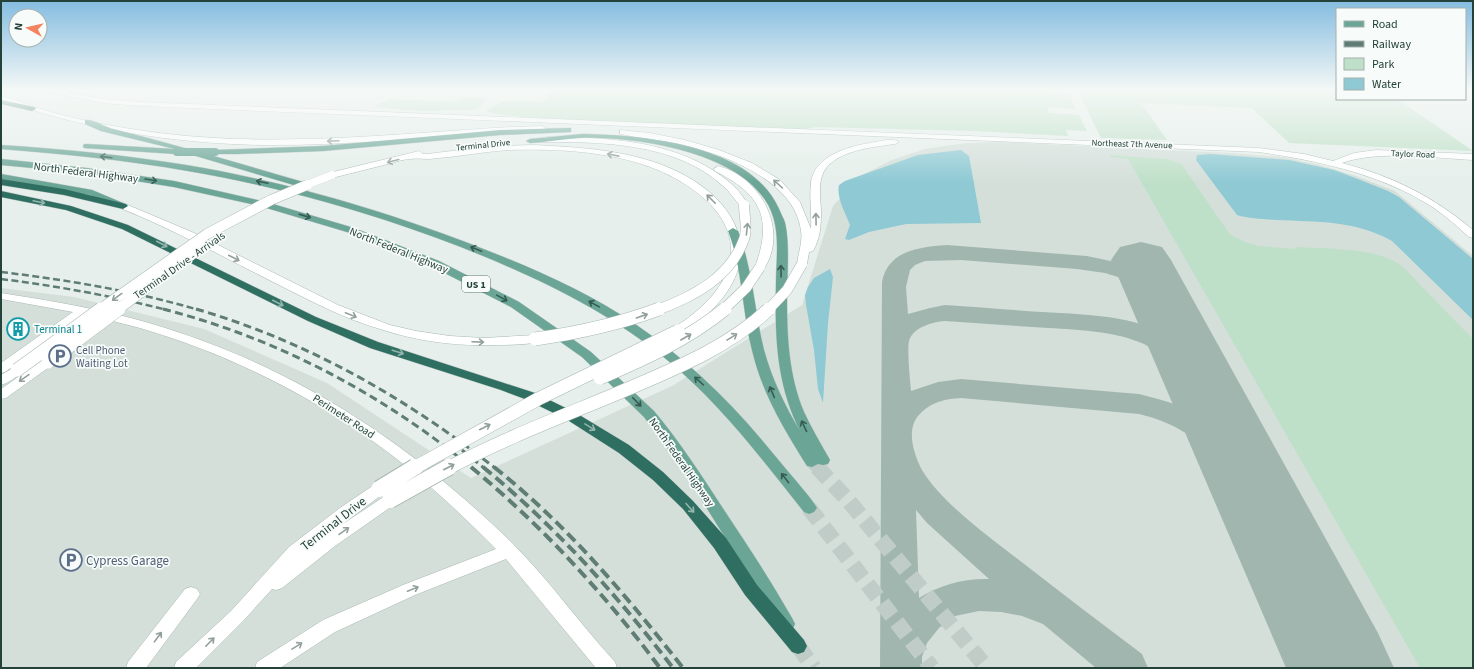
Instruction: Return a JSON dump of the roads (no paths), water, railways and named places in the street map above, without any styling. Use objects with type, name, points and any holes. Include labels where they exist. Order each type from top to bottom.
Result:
[{"type":"highway","points":[[1,182],[57,191],[123,206]]},
{"type":"highway","points":[[1,194],[68,208],[126,227],[294,311],[324,324],[374,345],[506,387],[530,396],[571,416],[624,449],[658,476],[688,505],[720,543],[751,590],[798,646]]},
{"type":"main road","points":[[88,122],[104,128],[183,149],[384,209],[420,228]]},
{"type":"main road","points":[[1,142],[177,152],[215,152],[344,148],[513,132],[610,131]]},
{"type":"main road","points":[[530,141],[582,136],[666,144],[691,150],[728,164],[747,174],[763,189],[775,206],[780,223],[782,336],[786,374],[799,415],[818,461],[789,426],[772,394],[766,379],[756,344],[740,251],[733,231]]},
{"type":"main road","name":"North Federal Highway","points":[[1,147],[122,158],[229,175],[319,196],[420,228],[495,256],[548,280],[600,307],[647,338],[682,366],[729,411],[809,508]]},
{"type":"main road","name":"North Federal Highway","points":[[1,162],[68,168],[141,179],[207,191],[266,205],[335,225],[399,248],[442,267],[508,301],[551,328],[593,360],[649,414],[689,468],[764,584],[798,646]]},
{"type":"main road","points":[[1,177],[85,192],[123,206]]},
{"type":"street","points":[[80,120],[175,137],[256,142],[346,140],[536,129],[579,128],[666,138],[699,146],[736,158],[775,182],[786,192],[800,212],[806,226],[807,234],[804,260]]},
{"type":"street","name":"Northeast 7th Avenue","points":[[518,120],[1243,148],[1288,154],[1333,164],[1369,175]]},
{"type":"street","name":"Terminal Drive","points":[[375,166],[411,156],[466,146],[530,141],[580,141],[629,145],[659,151],[688,160]]},
{"type":"street","points":[[384,494],[441,471],[482,450],[645,382],[715,348],[750,325],[776,304],[792,283],[815,237],[816,183],[818,174],[827,162],[844,153],[867,145],[898,142],[1090,142]]},
{"type":"street","points":[[183,668],[237,616],[384,494],[460,440],[538,399],[630,355],[689,323],[710,305],[726,283],[733,266],[736,250],[733,231],[728,221],[713,200],[695,186],[663,169],[627,158],[585,151],[533,148],[487,150],[430,157],[411,156]]},
{"type":"street","name":"Taylor Road","points":[[1333,164],[1354,156],[1376,153],[1473,157]]},
{"type":"street","points":[[1354,156],[1351,161],[1352,163],[1369,175],[1401,188],[1433,204],[1473,235]]},
{"type":"street","points":[[123,206],[157,220],[334,308],[384,327],[414,335],[460,341],[498,342],[535,339],[576,334],[628,321],[675,303],[700,290],[727,268],[738,255],[745,240],[748,225],[744,205],[732,188],[720,178],[688,160]]},
{"type":"street","points":[[510,415],[636,363],[691,335],[738,298],[748,286],[760,267],[767,250],[769,231],[766,215],[760,203],[748,189],[730,175],[713,167],[688,160]]},
{"type":"street","name":"Terminal Drive - Arrivals","points":[[1,395],[211,241],[272,206],[334,177],[375,166]]},
{"type":"street","points":[[1,381],[151,273],[213,231],[271,200],[334,177]]},
{"type":"street","name":"Perimeter Road","points":[[1,296],[83,310],[149,327],[245,362],[308,393],[360,425],[413,464],[464,507],[509,551],[608,668]]},
{"type":"street","points":[[1,369],[83,310]]},
{"type":"street","points":[[264,668],[329,626],[409,590],[509,551]]},
{"type":"street","points":[[135,668],[191,594]]},
{"type":"water","points":[[961,150],[969,156],[981,223],[906,224],[869,232],[849,240],[845,239],[850,225],[840,200],[838,190],[839,185],[845,181],[918,155]]},
{"type":"water","points":[[1211,154],[1289,160],[1334,170],[1388,191],[1399,197],[1473,259],[1473,320],[1392,241],[1378,234],[1364,229],[1336,223],[1257,219],[1237,215],[1196,160],[1197,155]]},
{"type":"water","points":[[830,269],[833,277],[828,323],[823,403],[818,389],[814,350],[805,295],[814,278]]},
{"type":"tunnel","points":[[812,462],[817,467]]},
{"type":"tunnel","points":[[817,467],[847,499],[987,668]]},
{"type":"tunnel","points":[[809,508],[932,668]]},
{"type":"tunnel","points":[[798,646],[814,668]]},
{"type":"railway","points":[[1,272],[101,287],[150,297],[199,310]]},
{"type":"railway","points":[[1,279],[84,292],[164,309]]},
{"type":"railway","points":[[164,309],[205,321],[246,336],[287,353],[326,372],[365,393],[402,416],[438,441],[472,468]]},
{"type":"railway","points":[[196,309],[237,322],[276,337],[353,374],[426,418],[495,468]]},
{"type":"railway","points":[[462,450],[484,468]]},
{"type":"railway","points":[[471,467],[523,513],[572,562],[595,587],[660,668]]},
{"type":"railway","points":[[483,467],[535,513],[584,562],[630,614],[673,668]]},
{"type":"railway","points":[[494,467],[521,489],[571,537],[640,614],[683,668]]},
{"type":"place","name":"Terminal 1","points":[[18,329]]},
{"type":"place","name":"Cell Phone Waiting Lot","points":[[60,356]]},
{"type":"place","name":"Cypress Garage","points":[[71,560]]}]
